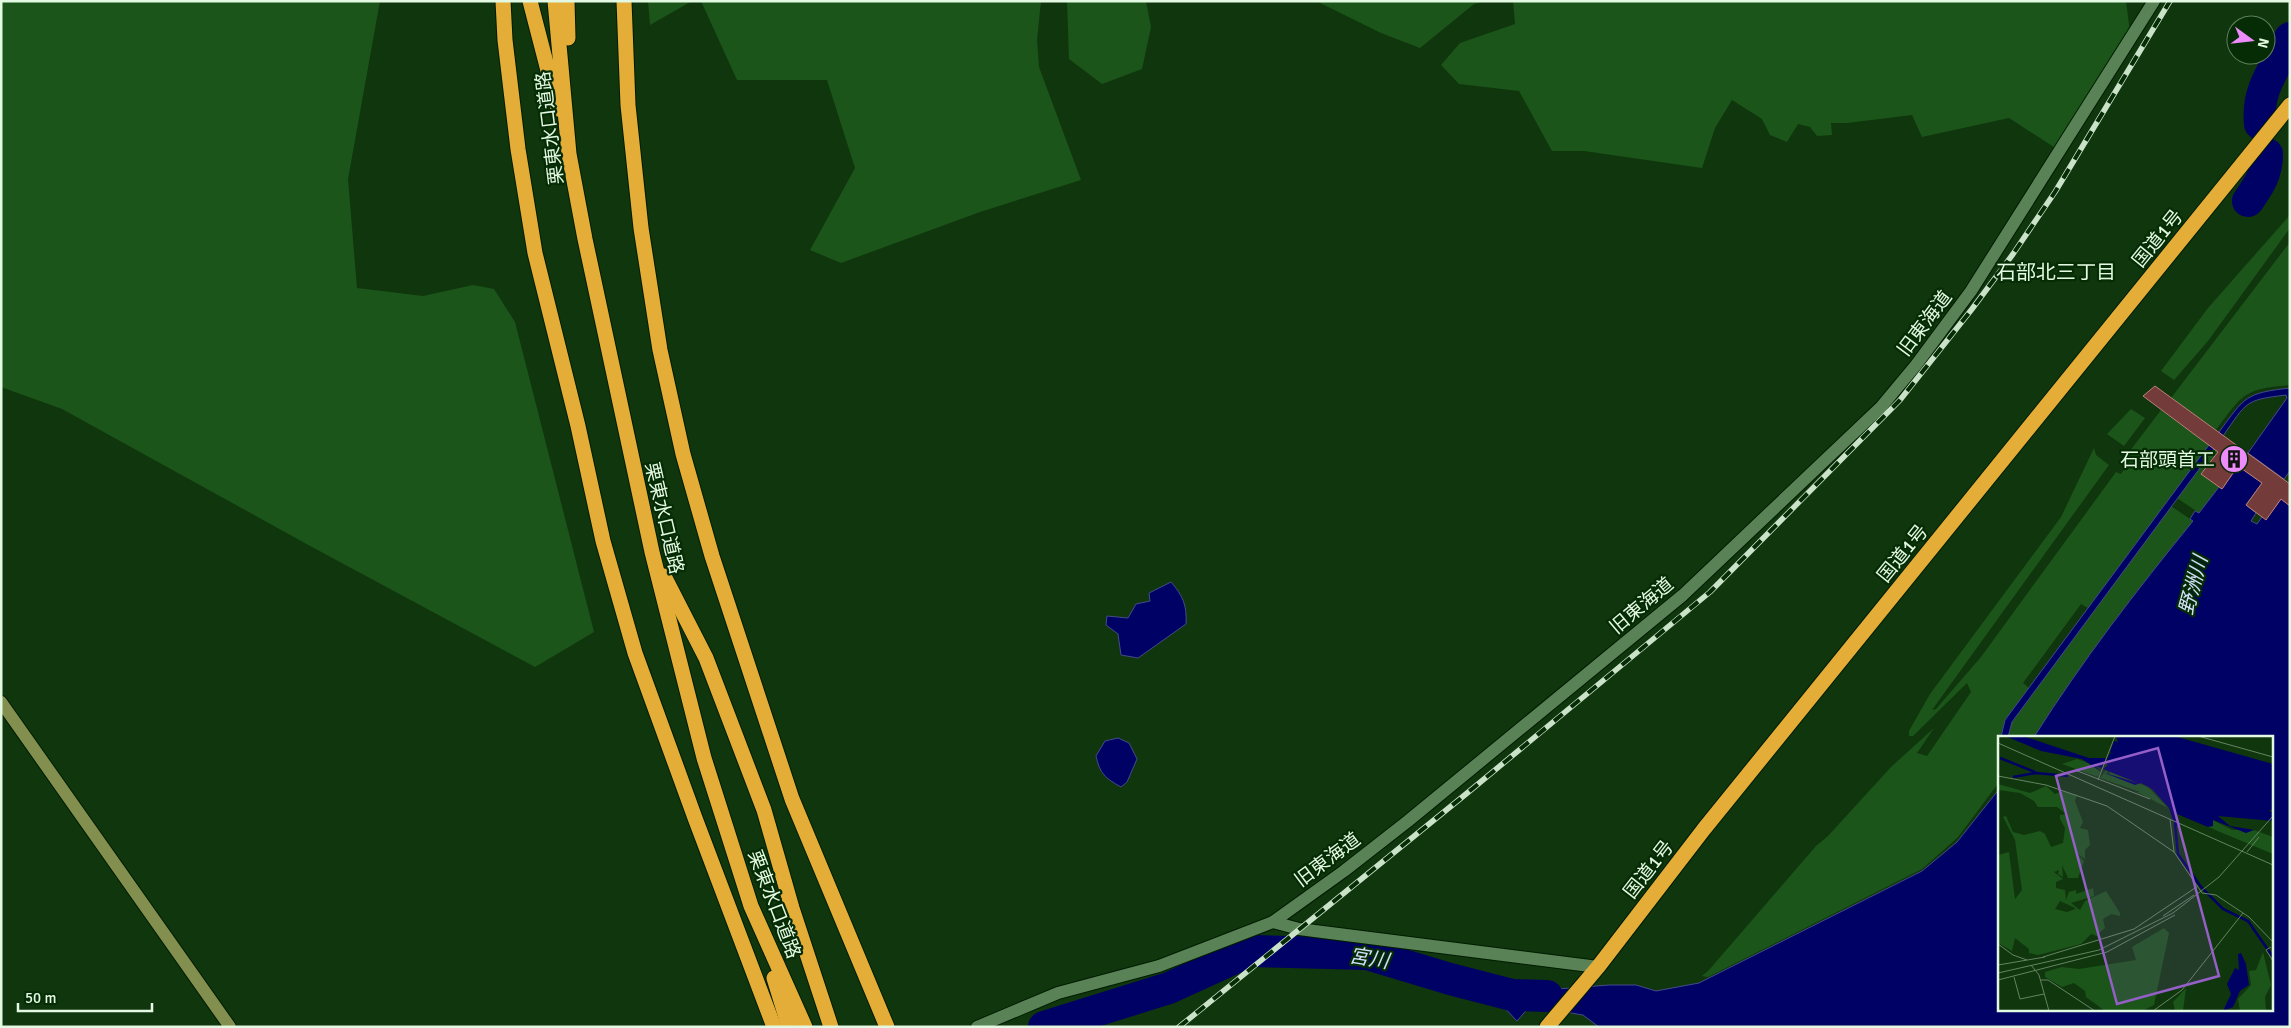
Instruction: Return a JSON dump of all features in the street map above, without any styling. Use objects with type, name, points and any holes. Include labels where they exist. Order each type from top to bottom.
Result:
[{"type":"highway","points":[[503,1],[505,40],[517,140],[534,252],[578,426],[603,540],[635,654],[694,818],[774,1027]]},
{"type":"highway","points":[[530,1],[570,154]]},
{"type":"highway","name":"栗東水口道路","points":[[555,1],[570,154],[585,239],[652,552],[704,758],[750,906],[804,1027]]},
{"type":"highway","points":[[567,1],[570,154]]},
{"type":"highway","points":[[624,1],[628,105],[641,228],[660,350],[683,454],[712,556],[792,799],[887,1027]]},
{"type":"highway","name":"国道1号","points":[[1548,1027],[1598,967],[1704,829],[2290,105]]},
{"type":"highway","points":[[652,552],[706,658],[764,810],[792,908],[831,1027]]},
{"type":"highway","points":[[750,906],[789,1027]]},
{"type":"street","name":"旧東海道","points":[[977,1027],[1058,993],[1159,966],[1274,922],[1344,872],[1683,595],[1881,407],[1941,334],[1971,291],[2154,1]]},
{"type":"street","points":[[1,702],[230,1027]]},
{"type":"street","points":[[1274,922],[1299,929],[1598,967]]},
{"type":"green space","points":[[1,1],[380,1],[348,179],[357,288],[423,296],[473,285],[494,289],[515,322],[594,632],[535,667],[62,409],[1,387]]},
{"type":"green space","points":[[648,1],[692,1],[650,25]]},
{"type":"green space","points":[[701,1],[1041,1],[1037,40],[1039,67],[1081,180],[980,212],[841,263],[810,250],[855,168],[827,80],[737,80]]},
{"type":"green space","points":[[1067,1],[1146,1],[1151,27],[1142,69],[1102,84],[1069,59]]},
{"type":"green space","points":[[1316,1],[1486,1],[1474,4],[1420,48],[1381,33]]},
{"type":"green space","points":[[1513,1],[2126,1],[2130,33],[2057,149],[2009,118],[1922,137],[1912,115],[1847,123],[1831,123],[1832,135],[1817,136],[1810,127],[1798,124],[1787,142],[1770,135],[1762,119],[1732,100],[1715,128],[1702,168],[1584,151],[1552,151],[1519,91],[1459,84],[1441,65],[1460,43],[1515,24]]},
{"type":"green space","points":[[2290,215],[2290,228],[2208,341],[2174,380],[2161,371],[2208,308]]},
{"type":"green space","points":[[2290,242],[2290,385],[2262,389],[2246,396],[2232,408],[2216,430],[2171,398]]},
{"type":"green space","points":[[2131,409],[2145,418],[2124,446],[2107,434]]},
{"type":"green space","points":[[2161,410],[2209,445],[2088,608],[2081,604],[2023,683],[2029,688],[2005,720],[2000,736],[1998,736],[1998,784],[1958,837],[1922,869],[1708,977],[1702,976],[1816,846],[1828,836],[1891,767],[1934,728],[1917,753],[1927,756],[1971,692],[1967,683],[1913,736],[1909,736],[1909,731],[1930,694],[2061,517],[2094,448],[2096,455],[2109,465],[1932,710],[1936,709],[1981,657],[2116,472],[2121,474],[2130,461],[2126,456]]},
{"type":"green space","points":[[2214,449],[2218,451],[2201,473],[2219,487],[2199,513],[2177,498]]},
{"type":"green space","points":[[2171,506],[2193,521],[2110,627],[2035,736],[2008,736],[2012,722]]},
{"type":"water","points":[[2290,388],[2290,471],[2284,479],[2248,453],[2287,398],[2286,395],[2254,401],[2242,409],[2223,436],[2219,432],[2247,399],[2264,392]]},
{"type":"water","points":[[2209,445],[2214,449],[2012,722],[2008,736],[2001,736],[2005,720]]},
{"type":"water","name":"野洲川","points":[[2238,466],[2262,483],[2246,505],[2256,513],[2251,521],[2257,524],[2262,517],[2266,519],[2281,499],[2290,506],[2290,1027],[1599,1027],[1583,1015],[1530,1006],[1517,1021],[1501,1004],[1506,986],[1558,989],[1636,985],[1656,991],[1699,983],[1922,871],[1957,842],[1998,791],[1998,1010],[2274,1010],[2274,736],[2035,736],[2110,627],[2193,521],[2190,519],[2195,511],[2199,513],[2219,487],[2222,489]]},
{"type":"water","points":[[1171,582],[1183,601],[1186,611],[1186,624],[1138,658],[1121,655],[1118,634],[1106,625],[1107,616],[1128,618],[1136,604],[1150,601],[1149,593]]},
{"type":"water","points":[[1118,738],[1129,743],[1137,759],[1127,782],[1121,787],[1104,775],[1099,767],[1096,756],[1105,741]]},
{"type":"building","name":"石部頭首工","points":[[2155,386],[2290,484],[2290,506],[2281,499],[2266,520],[2246,505],[2262,483],[2238,466],[2222,489],[2201,474],[2218,452],[2143,396]]},
{"type":"waterway","points":[[2260,124],[2261,100],[2264,89],[2290,38]]},
{"type":"waterway","points":[[2248,201],[2264,173],[2267,154]]},
{"type":"waterway","name":"宮川","points":[[1044,1027],[1169,988],[1250,951],[1367,954],[1512,995],[1547,996]]},
{"type":"railway","points":[[1179,1027],[1466,794],[1710,592],[1900,400],[2013,254],[2055,192],[2170,1]]},
{"type":"place","name":"石部頭首工","points":[[2234,459]]},
{"type":"district","name":"石部北三丁目","points":[[2056,272]]}]
